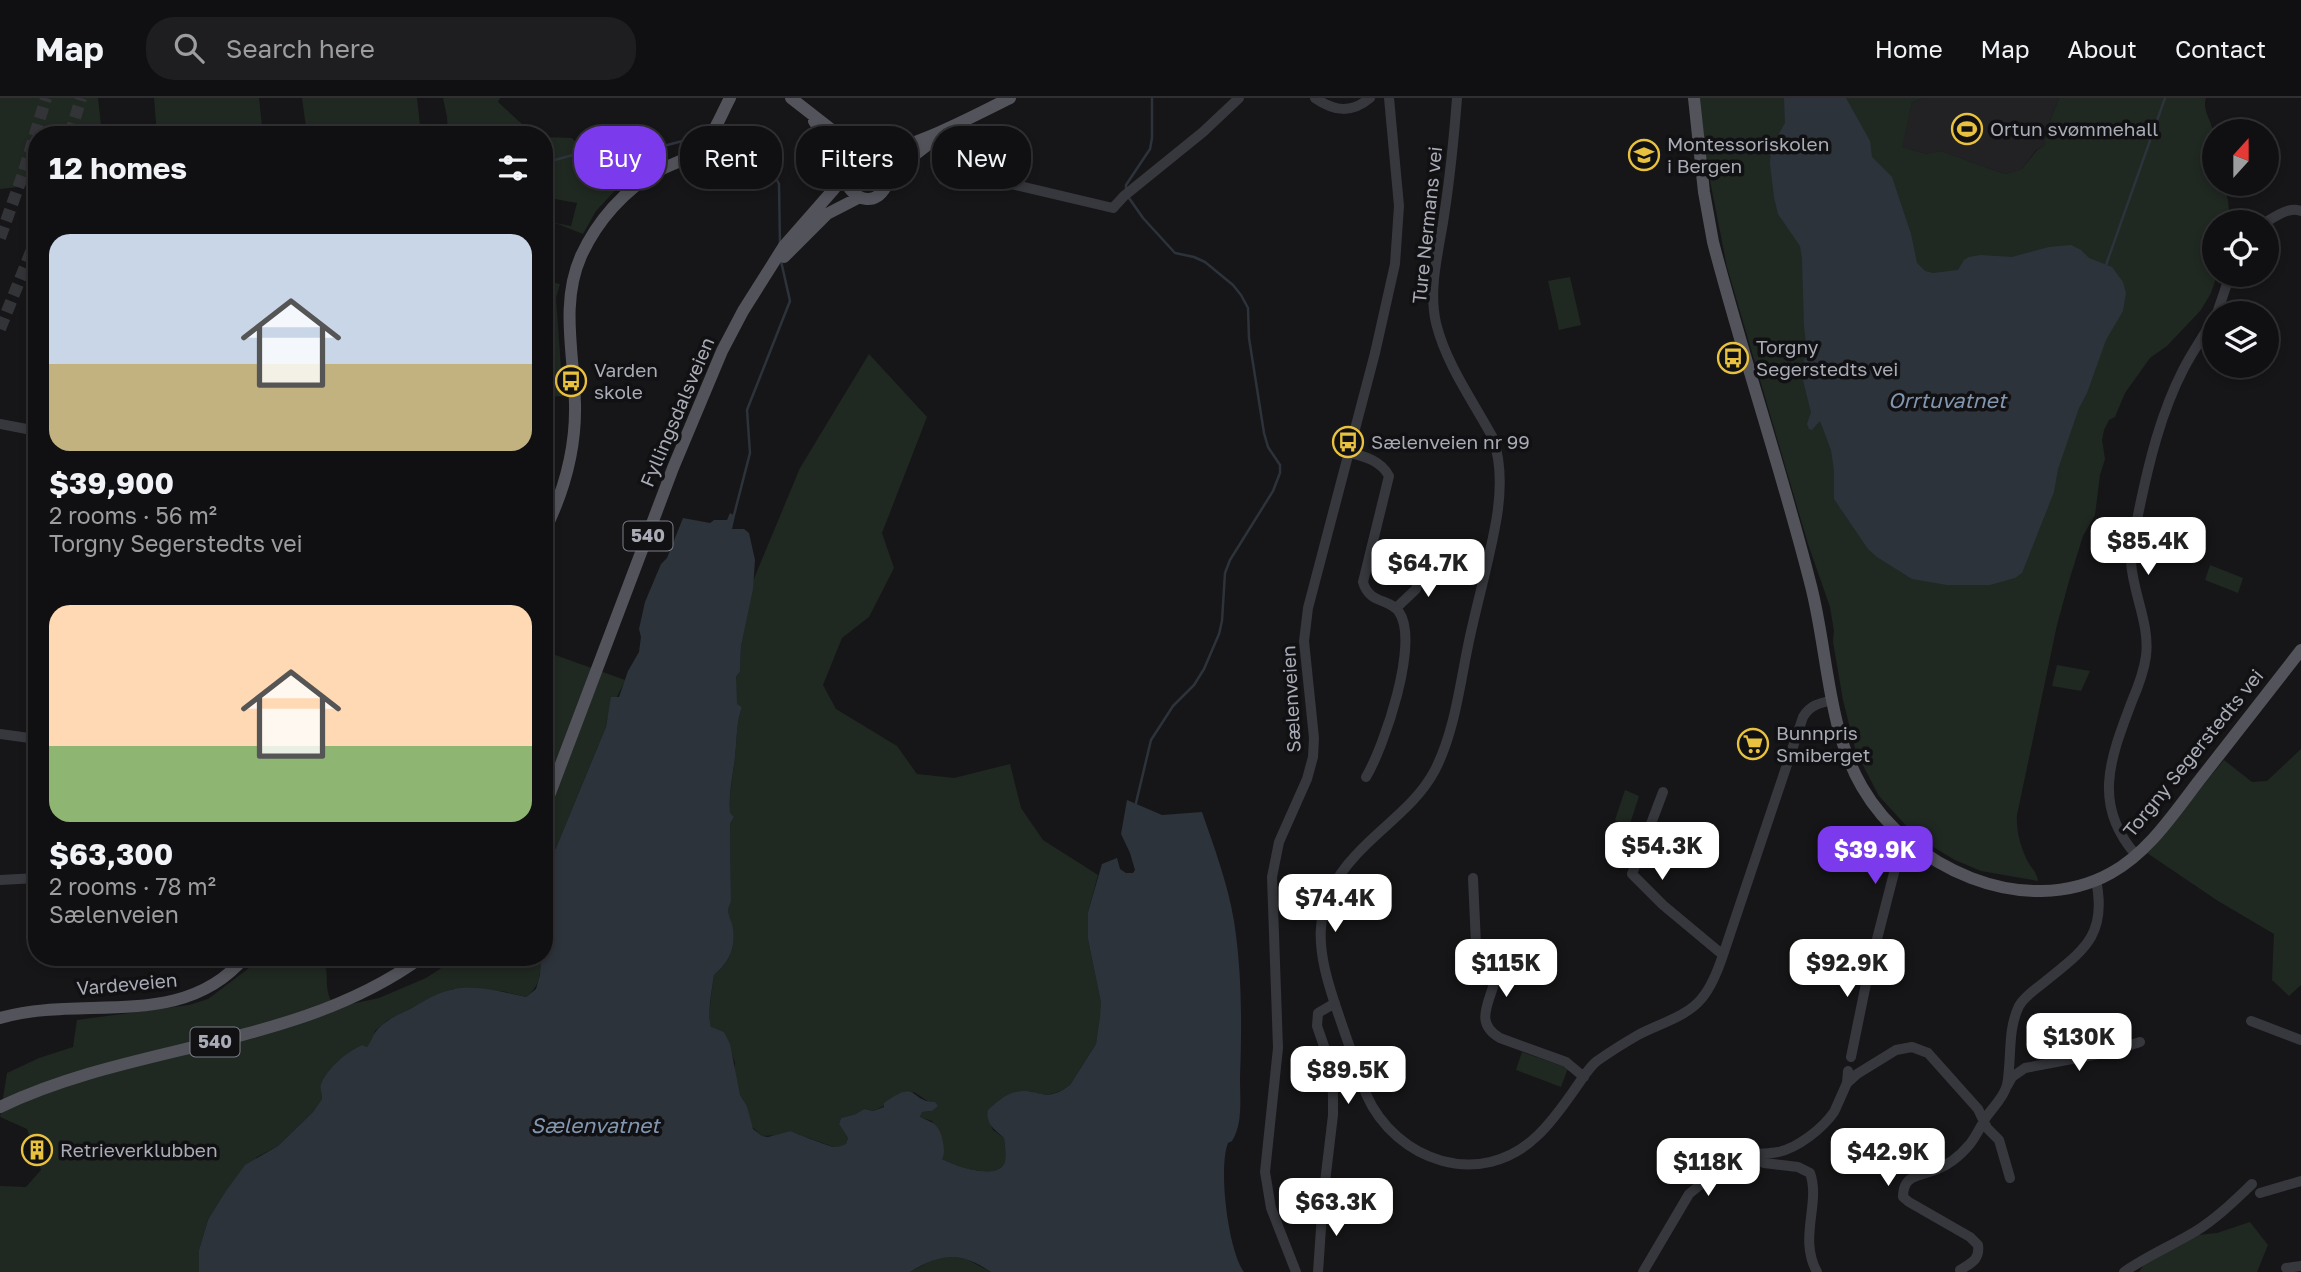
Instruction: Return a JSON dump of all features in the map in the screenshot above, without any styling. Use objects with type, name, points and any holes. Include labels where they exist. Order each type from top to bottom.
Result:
[{"type":"main road","points":[[553,512],[563,489],[574,436],[575,404],[569,315],[573,281],[580,257],[601,221],[621,198],[637,184],[704,145],[730,98]]},
{"type":"main road","points":[[791,98],[826,126]]},
{"type":"main road","name":"540","points":[[953,126],[1010,98]]},
{"type":"main road","name":"Torgny Segerstedts vei","points":[[1694,98],[1704,192],[1713,242],[1811,585],[1842,740],[1862,787],[1884,818],[1913,845],[1965,875],[2005,887],[2046,891],[2074,887],[2111,873],[2136,855],[2171,816],[2301,650]]},
{"type":"main road","points":[[810,115],[817,126]]},
{"type":"main road","name":"540","points":[[918,152],[932,141]]},
{"type":"main road","name":"Fyllingsdalsveien","points":[[553,785],[691,423],[732,331],[795,232],[834,189]]},
{"type":"main road","points":[[849,189],[860,197]]},
{"type":"main road","name":"540","points":[[860,197],[866,199],[879,195],[884,189]]},
{"type":"main road","name":"Fyllingsdalsveien","points":[[768,271],[827,214],[860,197]]},
{"type":"main road","name":"Vardeveien","points":[[0,1018],[50,1010],[174,1002],[211,988],[235,966]]},
{"type":"main road","name":"540","points":[[0,1107],[84,1075],[281,1025],[376,986],[408,966]]},
{"type":"street","points":[[1030,189],[1113,208],[1239,98]]},
{"type":"street","points":[[1315,98],[1324,104],[1344,110],[1357,107],[1370,98]]},
{"type":"street","name":"Sælenveien","points":[[1296,1272],[1274,1219],[1266,1186],[1268,1135],[1278,1048],[1272,877],[1279,842],[1307,779],[1313,757],[1314,738],[1306,666],[1306,621],[1317,568],[1386,307],[1397,248],[1399,206],[1389,98]]},
{"type":"street","name":"Ture Nermans vei","points":[[1457,98],[1433,304],[1441,339],[1451,363],[1497,450],[1501,482],[1497,516],[1448,737],[1436,768],[1418,796],[1356,854],[1341,873],[1330,891],[1320,934],[1321,959],[1372,1108],[1401,1141],[1432,1159],[1460,1164],[1504,1157],[1525,1147],[1554,1117],[1594,1064],[1621,1045],[1690,1009],[1706,992],[1716,975],[1803,717],[1807,710],[1816,704],[1833,700]]},
{"type":"street","points":[[2279,216],[2290,210],[2301,211]]},
{"type":"street","points":[[2136,855],[2117,826],[2108,795],[2111,761],[2147,655],[2143,612],[2133,580],[2132,543],[2149,461],[2183,369],[2202,338]]},
{"type":"street","points":[[0,424],[28,430]]},
{"type":"street","points":[[1349,453],[1372,460],[1389,476],[1363,582],[1367,591],[1376,599],[1396,608],[1404,623],[1405,635],[1400,684],[1376,761],[1366,777]]},
{"type":"street","points":[[1396,608],[1416,589],[1425,562]]},
{"type":"street","points":[[0,734],[28,738]]},
{"type":"street","points":[[1663,792],[1632,874],[1723,955]]},
{"type":"street","points":[[1851,1057],[1868,974],[1895,869],[1913,845]]},
{"type":"street","points":[[0,880],[28,878]]},
{"type":"street","points":[[1473,878],[1476,944],[1478,953],[1495,980],[1485,1014],[1486,1026],[1500,1038],[1566,1062],[1584,1077]]},
{"type":"street","points":[[2007,1087],[2012,1030],[2018,1007],[2084,949],[2094,934],[2101,904],[2096,880]]},
{"type":"street","points":[[1318,1272],[1323,1199],[1332,1137],[1332,1094],[1326,1052],[1317,1026],[1318,1013],[1335,1003]]},
{"type":"street","points":[[2251,1021],[2301,1040]]},
{"type":"street","points":[[1960,1270],[1976,1260],[1979,1254],[1978,1245],[1970,1237],[1903,1197],[1903,1191],[1912,1178],[1936,1170],[1957,1158],[1972,1142],[2012,1077],[2025,1068],[2109,1052],[2140,1042]]},
{"type":"street","points":[[1847,1083],[1896,1050],[1919,1049],[1933,1058],[1978,1109],[1987,1128],[2002,1145],[2010,1178]]},
{"type":"street","points":[[1643,1272],[1689,1194],[1738,1157],[1783,1151],[1816,1131],[1834,1111],[1847,1083],[1848,1071]]},
{"type":"street","points":[[1749,1155],[1764,1163],[1798,1167],[1810,1173],[1813,1185],[1809,1242],[1817,1272]]},
{"type":"street","points":[[2260,1193],[2301,1181]]},
{"type":"street","points":[[2124,1272],[2172,1242],[2195,1232],[2215,1218],[2252,1184]]},
{"type":"street","points":[[2286,1268],[2301,1266]]},
{"type":"shaded area","points":[[0,98],[98,98],[101,126],[28,126],[28,186],[0,189]]},
{"type":"shaded area","points":[[154,98],[259,98],[262,126],[156,126]]},
{"type":"shaded area","points":[[302,98],[417,98],[420,126],[306,126]]},
{"type":"shaded area","points":[[443,98],[500,98],[498,102],[524,126],[448,126]]},
{"type":"shaded area","points":[[1700,98],[1923,98],[1912,102],[1902,147],[1926,154],[1941,151],[2005,174],[2022,169],[2037,150],[2044,146],[2048,126],[2059,98],[2206,98],[2205,106],[2209,119],[2202,119],[2202,196],[2227,196],[2229,210],[2202,210],[2202,287],[2213,287],[2206,301],[2202,301],[2201,310],[2167,346],[2150,358],[2125,393],[2115,417],[2109,420],[2104,430],[2102,440],[2105,459],[2100,475],[2095,515],[2083,536],[2057,625],[2017,815],[2020,843],[2038,881],[1981,871],[1930,845],[1910,830],[1879,796],[1856,752],[1843,700],[1830,607],[1808,544],[1727,267],[1705,155]]},
{"type":"shaded area","points":[[1923,98],[2059,98],[2048,126],[2044,146],[2036,150],[2022,169],[2005,174],[1941,151],[1926,154],[1901,147],[1912,102]]},
{"type":"shaded area","points":[[553,137],[574,140],[574,189],[616,189],[596,211],[583,234],[553,223],[571,226],[577,203],[553,199]]},
{"type":"shaded area","points":[[1570,277],[1581,325],[1559,330],[1548,281]]},
{"type":"shaded area","points":[[553,282],[560,284],[556,298],[563,396],[553,397]]},
{"type":"shaded area","points":[[869,354],[927,417],[882,533],[894,568],[869,617],[842,638],[823,685],[836,709],[897,746],[917,774],[954,778],[1010,764],[1021,808],[1043,840],[1098,875],[1088,912],[1088,939],[1101,1003],[1096,1044],[1070,1085],[1050,1094],[1030,1091],[988,1118],[993,1130],[1004,1138],[1005,1161],[995,1171],[976,1171],[942,1159],[932,1121],[920,1117],[922,1112],[932,1111],[929,1102],[914,1092],[873,1111],[864,1109],[841,1118],[839,1124],[848,1138],[846,1145],[840,1147],[791,1131],[781,1135],[762,1136],[751,1126],[724,1032],[710,1024],[714,975],[725,964],[733,945],[728,910],[731,902],[730,824],[734,817],[729,813],[729,806],[742,707],[736,704],[736,677],[740,670],[741,646],[753,581],[800,468]]},
{"type":"shaded area","points":[[2210,565],[2243,578],[2238,593],[2205,580]]},
{"type":"shaded area","points":[[553,654],[625,680],[553,852]]},
{"type":"shaded area","points":[[2057,665],[2090,671],[2081,691],[2052,686]]},
{"type":"shaded area","points":[[2301,749],[2301,985],[2289,996],[2272,980],[2274,934],[2218,901],[2147,853],[2224,760],[2252,782],[2267,781]]},
{"type":"shaded area","points":[[1625,790],[1639,796],[1629,827],[1615,820]]},
{"type":"shaded area","points":[[325,966],[331,1001],[342,1006],[379,998],[426,978],[444,966],[540,966],[537,984],[526,997],[502,991],[453,989],[441,993],[388,1020],[375,1031],[373,1041],[367,1047],[362,1045],[343,1059],[321,1088],[322,1099],[313,1112],[278,1146],[257,1157],[208,1220],[199,1250],[199,1272],[0,1272],[0,1186],[26,1187],[41,1170],[27,1129],[0,1117],[7,1073],[39,1058],[73,1047],[77,1020],[189,1005],[208,999],[249,968]]},
{"type":"shaded area","points":[[1522,1052],[1568,1068],[1561,1087],[1516,1070]]},
{"type":"shaded area","points":[[2250,1222],[2268,1245],[2257,1272],[2139,1272],[2150,1256],[2178,1237],[2217,1233]]},
{"type":"shaded area","points":[[938,1257],[966,1259],[991,1272],[910,1272]]},
{"type":"water","name":"Orrtuvatnet","points":[[1784,98],[1846,98],[1870,141],[1872,157],[1892,177],[1911,234],[1917,263],[1925,271],[1933,273],[1958,270],[1969,257],[2012,257],[2049,247],[2071,245],[2089,258],[2112,267],[2123,282],[2126,293],[2123,311],[2106,340],[2058,469],[2054,492],[2022,573],[2015,578],[1990,585],[1947,585],[1912,579],[1868,549],[1834,499],[1831,450],[1820,421],[1812,430],[1807,424],[1811,412],[1801,372],[1807,349],[1800,246],[1778,214],[1774,197],[1771,148],[1785,123]]},
{"type":"water","name":"Sælenvatnet","points":[[730,513],[735,516],[732,529],[744,529],[749,533],[755,560],[753,589],[741,646],[740,671],[736,677],[737,704],[742,707],[730,799],[730,813],[734,817],[730,824],[731,902],[728,911],[734,939],[728,959],[714,975],[710,1015],[711,1027],[724,1032],[730,1044],[740,1095],[747,1106],[753,1129],[768,1137],[791,1131],[839,1147],[846,1144],[848,1138],[839,1124],[841,1118],[864,1109],[873,1111],[884,1107],[884,1103],[908,1091],[926,1101],[935,1102],[938,1106],[932,1111],[922,1112],[920,1117],[933,1123],[940,1132],[944,1149],[942,1159],[976,1170],[995,1171],[1001,1167],[1005,1161],[1004,1138],[990,1123],[988,1110],[1012,1093],[1024,1091],[1047,1095],[1061,1091],[1070,1085],[1096,1044],[1101,1003],[1088,939],[1088,912],[1102,864],[1117,858],[1120,869],[1126,873],[1133,873],[1135,870],[1121,834],[1127,800],[1162,815],[1202,812],[1228,893],[1239,960],[1240,1111],[1236,1134],[1228,1143],[1225,1155],[1224,1189],[1233,1246],[1244,1272],[991,1272],[970,1260],[950,1257],[931,1261],[910,1272],[199,1272],[199,1250],[208,1220],[226,1191],[245,1165],[278,1146],[313,1112],[322,1099],[322,1082],[339,1060],[362,1045],[367,1047],[376,1031],[389,1020],[440,993],[459,988],[479,988],[526,997],[536,989],[540,966],[553,966],[553,852],[606,727],[611,697],[619,697],[628,671],[639,652],[639,629],[645,602],[683,518],[710,523],[714,520],[727,520]]},
{"type":"waterway","points":[[1126,192],[1126,185],[1150,149],[1152,98]]},
{"type":"waterway","points":[[2106,265],[2165,98]]},
{"type":"waterway","points":[[553,161],[591,150],[656,148],[680,142]]},
{"type":"waterway","points":[[779,189],[780,244]]},
{"type":"waterway","points":[[1129,198],[1175,253],[1205,262],[1241,295],[1248,308],[1249,338],[1264,433],[1268,447],[1280,465],[1273,491],[1230,560],[1225,573],[1222,621],[1204,669],[1194,685],[1173,706],[1151,740],[1136,803]]},
{"type":"waterway","points":[[734,515],[750,453],[747,410],[790,301],[781,261]]},
{"type":"tunnel","points":[[38,126],[46,98]]},
{"type":"tunnel","points":[[73,126],[81,98]]},
{"type":"tunnel","points":[[0,238],[28,157]]},
{"type":"tunnel","points":[[0,329],[28,259]]},
{"type":"place","name":"Ortun svømmehall","points":[[1967,129]]},
{"type":"place","name":"Montessoriskolen i Bergen","points":[[1644,155]]},
{"type":"place","name":"Torgny Segerstedts vei","points":[[1733,358]]},
{"type":"place","name":"Varden skole","points":[[571,381]]},
{"type":"place","name":"Sælenveien nr 99","points":[[1348,442]]},
{"type":"place","name":"Bunnpris Smiberget","points":[[1753,744]]},
{"type":"place","name":"Retrieverklubben","points":[[37,1150]]}]
